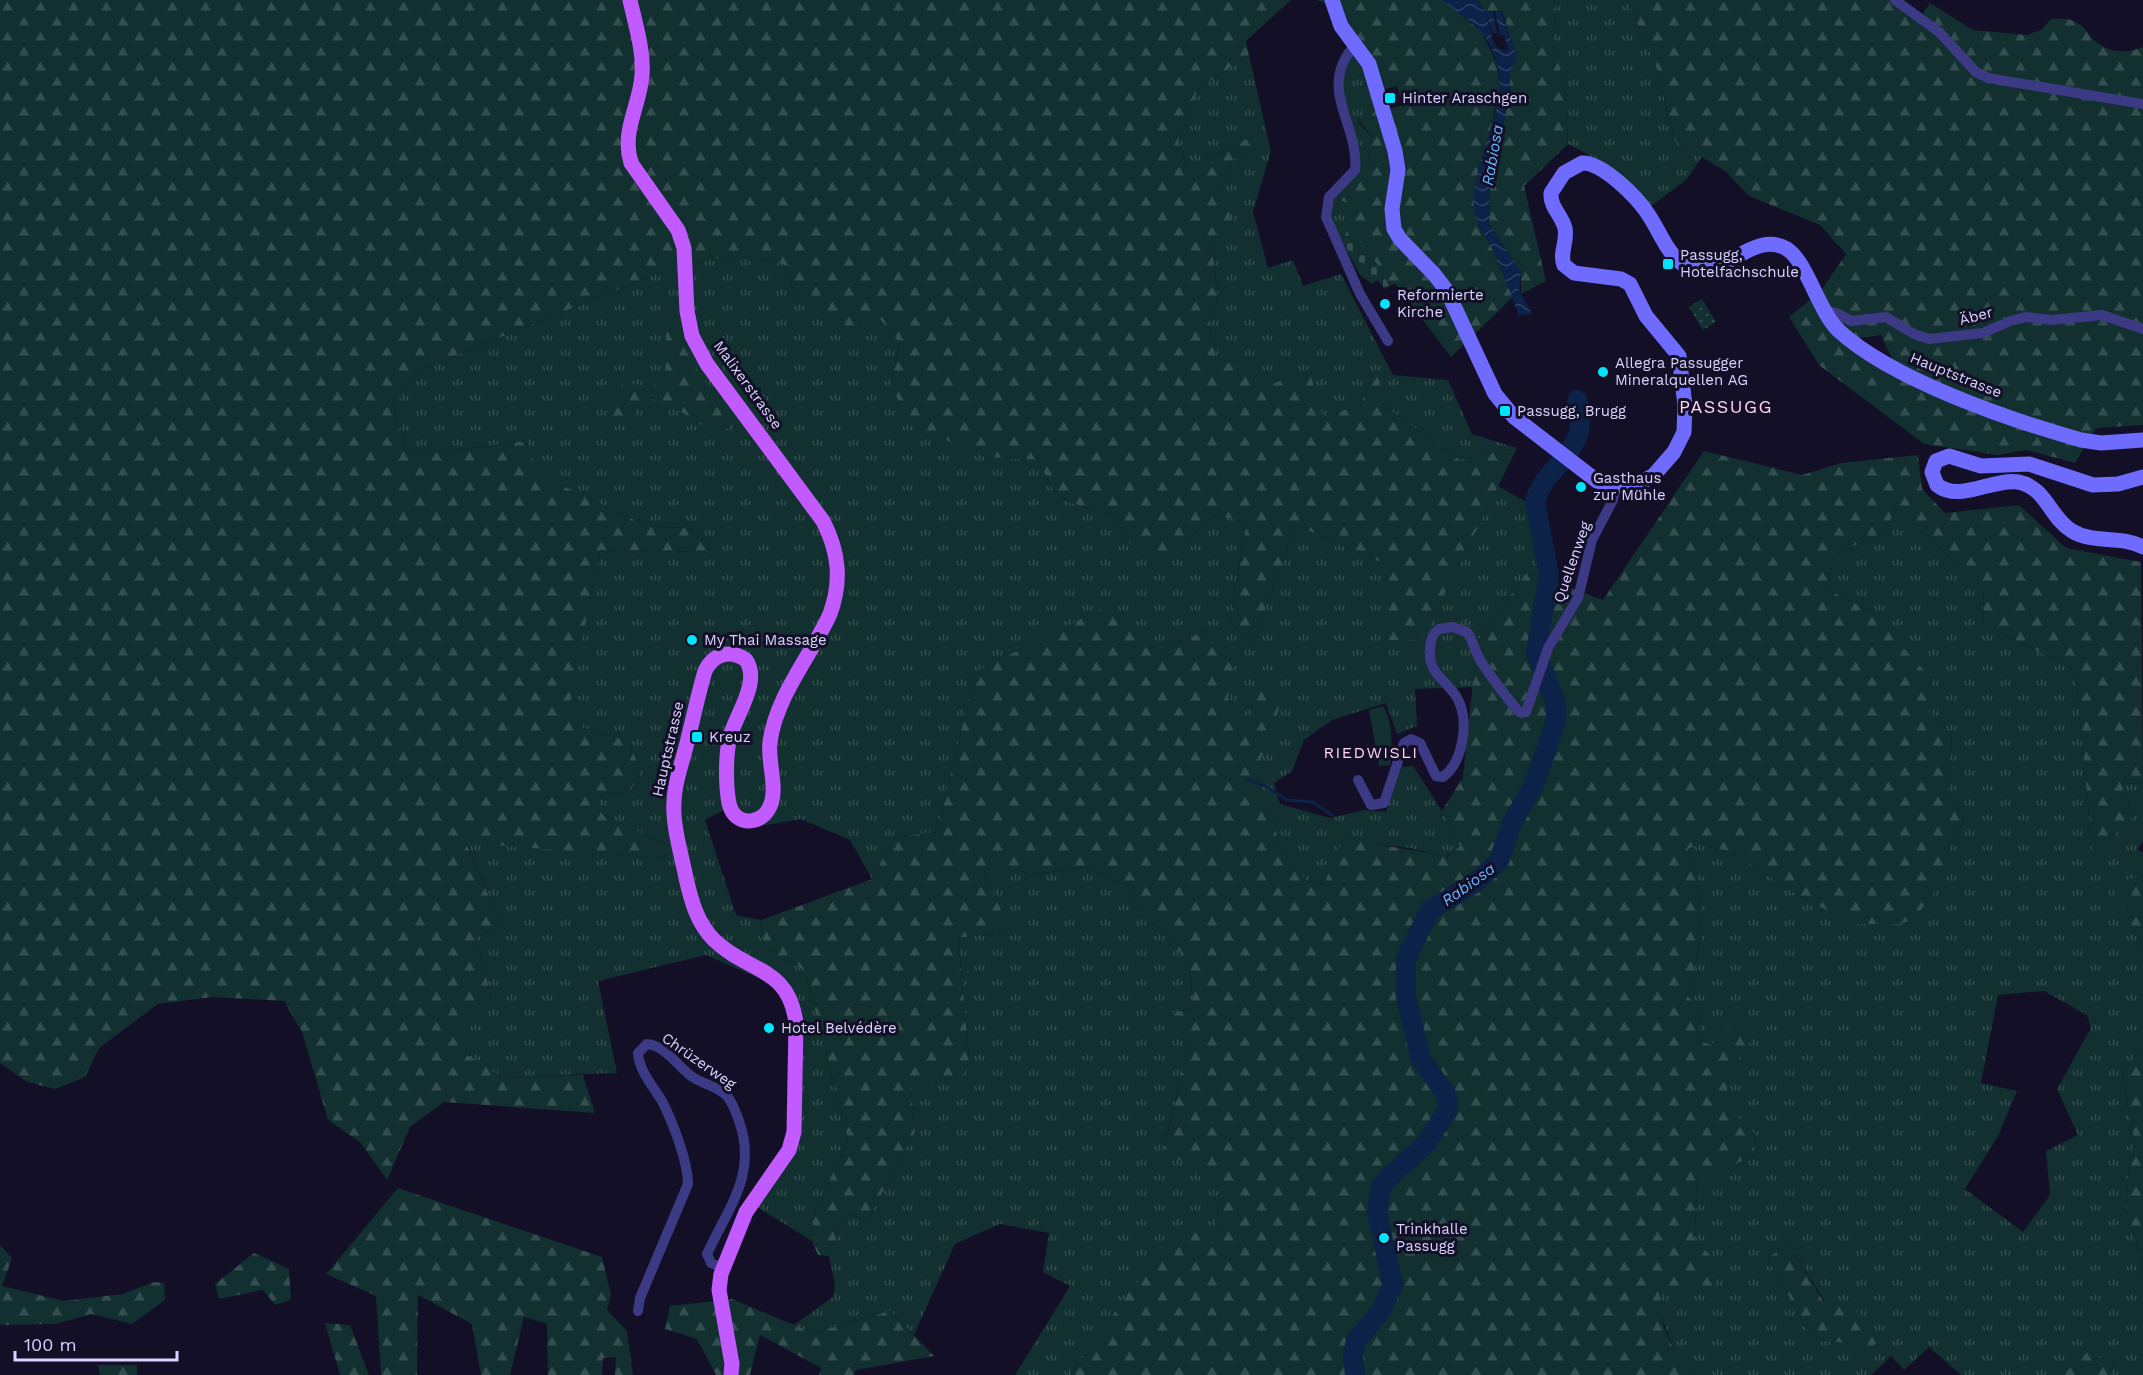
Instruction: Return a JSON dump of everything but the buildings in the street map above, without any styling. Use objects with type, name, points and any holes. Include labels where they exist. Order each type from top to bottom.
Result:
[{"type":"main road","name":"Malixerstrasse","points":[[630,0],[643,74],[628,131],[628,153],[636,169],[678,230],[684,248],[687,311],[692,336],[707,364],[812,503],[833,542]]},
{"type":"main road","name":"Hauptstrasse","points":[[731,1375],[732,1364],[720,1290],[723,1268],[746,1212],[789,1150],[794,1132],[796,1023],[789,995],[781,984],[720,945],[702,924],[691,898],[678,839],[674,816],[675,791],[705,671],[716,657],[732,654],[746,660],[751,677],[729,745],[726,775],[729,803],[736,816],[743,820],[756,820],[767,812],[772,795],[769,749],[774,724],[826,623],[836,594],[838,573],[833,542]]},
{"type":"street","points":[[1332,0],[1338,21],[1356,44],[1371,69],[1395,152],[1398,170],[1392,215],[1397,234],[1447,291],[1501,402],[1514,417],[1582,470],[1602,483],[1616,486]]},
{"type":"street","points":[[1894,0],[1939,33],[1976,72],[1988,78],[2143,104]]},
{"type":"street","points":[[1356,44],[1344,58],[1339,79],[1342,109],[1356,167],[1353,175],[1329,197],[1326,214],[1360,294],[1388,341]]},
{"type":"street","name":"Hauptstrasse","points":[[1616,486],[1648,479],[1678,446],[1686,419],[1681,364],[1672,345],[1646,316],[1630,284],[1621,279],[1574,273],[1564,265],[1565,229],[1552,205],[1552,189],[1564,173],[1575,165],[1594,164],[1637,200],[1675,257],[1685,266],[1707,270],[1762,245],[1782,247],[1796,258],[1823,310],[1836,328],[1900,371],[1933,387],[2081,440],[2101,443],[2143,440]]},
{"type":"street","name":"Äber","points":[[1823,310],[1836,313],[1851,321],[1879,316],[1890,318],[1914,334],[1932,340],[1983,333],[2010,321],[2026,317],[2052,320],[2102,315],[2143,329]]},
{"type":"street","points":[[2143,477],[2118,484],[2093,485],[2029,464],[1981,466],[1949,456],[1936,461],[1932,472],[1937,485],[1951,491],[2006,482],[2026,485],[2040,494],[2061,522],[2075,532],[2130,541],[2143,547]]},
{"type":"street","name":"Quellenweg","points":[[1358,780],[1371,805],[1384,803],[1403,746],[1411,739],[1420,743],[1435,775],[1440,778],[1448,773],[1457,755],[1463,726],[1457,698],[1439,679],[1431,665],[1430,645],[1436,631],[1453,627],[1467,632],[1481,662],[1503,689],[1514,710],[1525,713],[1536,688],[1545,657],[1578,598],[1592,540],[1613,500],[1616,486]]},
{"type":"street","name":"Chrüzerweg","points":[[638,1311],[640,1298],[688,1184],[686,1166],[668,1113],[640,1063],[638,1053],[647,1044],[659,1048],[688,1073],[727,1095],[742,1130],[746,1151],[744,1173],[722,1229],[707,1254],[711,1263],[723,1268]]},
{"type":"green space","points":[[0,0],[1291,0],[1246,41],[1249,55],[1198,89],[1178,141],[1187,167],[1266,130],[1269,143],[1235,158],[1223,183],[1232,226],[1211,237],[1218,300],[1209,322],[1216,356],[1270,385],[1309,369],[1323,418],[1361,404],[1376,369],[1387,408],[1460,460],[1517,448],[1422,640],[1387,640],[1387,565],[1296,525],[1253,642],[1229,622],[1247,522],[1214,515],[1179,548],[1156,558],[1130,544],[1113,515],[1075,504],[1058,494],[1045,475],[1039,460],[985,457],[912,425],[890,385],[900,344],[881,320],[849,327],[797,300],[785,265],[754,256],[713,259],[656,274],[420,370],[393,407],[407,449],[426,454],[526,441],[538,474],[647,526],[701,529],[709,543],[707,552],[600,550],[570,704],[583,728],[629,741],[640,770],[631,790],[599,797],[602,814],[663,844],[663,858],[466,843],[502,927],[475,937],[492,998],[463,1008],[467,1055],[502,1077],[583,1075],[595,1113],[444,1102],[410,1127],[387,1180],[361,1143],[328,1120],[302,1032],[284,1001],[212,997],[158,1004],[99,1048],[85,1077],[55,1089],[27,1082],[0,1063]]},
{"type":"green space","points":[[1316,0],[1443,0],[1481,31],[1496,61],[1500,86],[1488,142],[1476,181],[1478,225],[1491,246],[1513,297],[1451,357],[1395,283],[1389,286],[1383,276],[1342,241],[1359,206],[1329,197],[1355,167],[1368,164],[1371,136],[1357,117],[1403,105],[1397,86],[1378,91],[1333,5]]},
{"type":"green space","points":[[1478,0],[1556,0],[1553,41],[1565,88],[1568,144],[1524,186],[1546,281],[1521,294],[1521,272],[1489,224],[1490,187],[1509,96],[1510,73],[1517,57],[1502,11],[1485,11]]},
{"type":"green space","points":[[1556,0],[1627,0],[1656,66],[1675,141],[1702,157],[1686,180],[1650,207],[1613,171],[1568,144],[1565,88],[1553,41]]},
{"type":"green space","points":[[1627,0],[1895,0],[1920,18],[1930,3],[1973,30],[2027,35],[2041,30],[2051,19],[2065,19],[2077,22],[2105,48],[2130,51],[2143,47],[2143,425],[2096,428],[2075,463],[2026,450],[1998,455],[1924,444],[1819,365],[1789,317],[1820,292],[1846,254],[1820,225],[1749,196],[1725,171],[1675,141],[1656,66]],"holes":[[[1881,335],[1893,361],[1857,343],[1860,338]]]},
{"type":"green space","points":[[1356,44],[1384,111],[1358,122],[1371,136],[1368,165],[1355,167],[1339,88]]},
{"type":"green space","points":[[1249,55],[1266,130],[1187,167],[1178,141],[1198,89]]},
{"type":"green space","points":[[1269,143],[1271,151],[1253,212],[1268,268],[1293,260],[1303,286],[1341,274],[1393,375],[1448,380],[1472,434],[1517,448],[1460,460],[1387,408],[1376,370],[1361,404],[1323,419],[1216,356],[1209,322],[1218,300],[1211,237],[1231,226],[1223,183],[1235,158]]},
{"type":"green space","points":[[1329,197],[1360,205],[1342,241],[1328,225]]},
{"type":"green space","points":[[1342,241],[1362,243],[1382,271],[1389,286],[1384,289],[1378,280],[1372,284],[1360,275]]},
{"type":"green space","points":[[754,256],[785,265],[797,300],[881,320],[900,344],[890,385],[985,457],[1039,460],[1051,486],[1058,494],[1075,504],[1113,515],[1130,544],[1179,548],[1214,515],[1247,522],[1229,622],[1253,642],[1296,525],[1387,565],[1387,640],[1422,640],[1498,486],[1541,510],[1556,583],[1527,572],[1477,642],[1473,687],[1415,689],[1417,726],[1397,734],[1386,703],[1332,720],[1304,740],[1292,771],[1274,783],[1280,804],[1330,818],[1364,810],[1386,812],[1401,767],[1413,766],[1442,811],[1460,846],[1446,857],[1410,848],[1364,843],[1345,836],[1324,884],[1307,881],[1279,847],[1273,816],[1247,795],[1251,719],[1225,710],[1206,630],[1156,654],[975,672],[937,832],[894,837],[872,879],[850,840],[801,819],[744,829],[724,810],[705,820],[736,915],[761,920],[764,946],[805,971],[848,1139],[813,1218],[812,1241],[747,1198],[786,1144],[795,1021],[779,987],[706,955],[598,981],[617,1073],[502,1077],[467,1056],[462,1007],[492,998],[475,937],[502,927],[466,842],[663,858],[663,844],[602,814],[598,797],[631,790],[640,770],[629,741],[583,728],[569,704],[600,550],[707,552],[709,543],[701,529],[647,526],[537,474],[526,441],[426,454],[407,449],[393,407],[420,370],[656,274],[713,259]]},
{"type":"green space","points":[[1702,299],[1716,322],[1703,330],[1689,307]]},
{"type":"green space","points":[[677,317],[685,350],[733,426],[716,434],[667,403],[643,397],[632,420],[612,418],[613,392],[625,382],[651,387],[665,378],[666,318]]},
{"type":"green space","points":[[1704,451],[1802,475],[1841,463],[1918,455],[1922,489],[1945,513],[2019,505],[2066,548],[2141,562],[2143,784],[2121,783],[2133,817],[2093,856],[2075,669],[1984,625],[1983,588],[1895,507],[1884,539],[1852,547],[1839,557],[1824,587],[1869,611],[1933,680],[1929,712],[1952,735],[1947,794],[1964,819],[1946,855],[1932,898],[1910,921],[1897,924],[1858,924],[1809,902],[1732,852],[1699,844],[1688,849],[1699,887],[1701,938],[1688,997],[1700,1006],[1699,1041],[1712,1045],[1742,1016],[1755,1034],[1727,1077],[1727,1107],[1755,1134],[1754,1155],[1697,1183],[1695,1239],[1710,1255],[1715,1288],[1660,1290],[1659,1302],[1667,1335],[1691,1375],[1071,1375],[1128,1293],[1176,1240],[1202,1230],[1216,1231],[1219,1191],[1164,1148],[1189,1045],[1164,1023],[1169,1014],[1193,1008],[1190,973],[1172,937],[1147,919],[1127,885],[1085,867],[1037,874],[1007,869],[984,871],[1010,931],[958,938],[969,1057],[961,1076],[911,1088],[915,1132],[867,1221],[845,1212],[829,1256],[818,1255],[812,1241],[813,1218],[848,1139],[805,971],[764,946],[761,920],[872,879],[894,837],[937,832],[975,672],[1111,604],[1156,654],[1206,630],[1235,655],[1226,710],[1251,719],[1261,682],[1285,692],[1248,795],[1273,816],[1279,847],[1307,881],[1324,884],[1344,836],[1369,843],[1447,857],[1460,846],[1442,811],[1463,777],[1477,642],[1527,572],[1603,600]]},
{"type":"green space","points":[[1895,507],[1983,588],[1984,625],[2075,669],[2093,856],[2133,817],[2121,783],[2143,784],[2143,841],[2138,849],[2143,853],[2143,875],[2112,885],[2143,947],[2143,1044],[2122,1075],[2135,1145],[2127,1182],[2128,1219],[2141,1256],[2143,1375],[2110,1375],[2113,1365],[2089,1352],[2062,1375],[1961,1375],[1929,1347],[1904,1370],[1891,1356],[1871,1375],[1691,1375],[1676,1354],[1658,1308],[1660,1289],[1710,1255],[1695,1239],[1697,1182],[1754,1155],[1755,1134],[1727,1108],[1727,1077],[1742,1017],[1712,1045],[1699,1041],[1700,1006],[1688,997],[1701,938],[1699,887],[1688,849],[1699,844],[1732,852],[1809,902],[1946,855],[1964,819],[1947,794],[1952,735],[1929,712],[1869,611],[1824,587],[1834,565],[1845,551],[1860,544],[1884,539]],"holes":[[[2044,991],[2087,1015],[2091,1028],[2057,1089],[2078,1135],[2046,1151],[2050,1195],[2023,1232],[1965,1189],[1998,1136],[2017,1091],[1981,1083],[1998,995]],[[1789,1244],[1851,1344],[1813,1339],[1767,1258]]]},
{"type":"green space","points":[[1383,706],[1391,727],[1390,765],[1379,766],[1369,710]]},
{"type":"green space","points":[[1085,867],[1127,885],[1147,919],[1172,937],[1190,973],[1193,1008],[1169,1014],[1189,1045],[1164,1147],[1219,1190],[1216,1231],[1097,1338],[1071,1375],[1015,1375],[1070,1286],[1043,1272],[1049,1233],[1000,1224],[955,1244],[914,1335],[890,1311],[813,1333],[794,1325],[833,1297],[835,1285],[829,1256],[845,1212],[867,1221],[915,1132],[911,1088],[969,1057],[958,938],[1009,931],[984,870],[1007,869],[1037,874]]},
{"type":"green space","points":[[2143,875],[2143,947],[2111,885]]},
{"type":"green space","points":[[2143,1044],[2143,1277],[2141,1256],[2128,1219],[2127,1182],[2135,1145],[2122,1075]]},
{"type":"green space","points":[[398,1188],[602,1257],[611,1295],[607,1310],[627,1331],[633,1375],[615,1375],[616,1357],[603,1358],[602,1375],[548,1375],[547,1324],[524,1317],[510,1375],[481,1375],[472,1324],[418,1295],[417,1375],[381,1375],[376,1296],[326,1274]]},
{"type":"green space","points":[[1789,1244],[1823,1301],[1860,1313],[1878,1341],[1863,1356],[1851,1344],[1813,1339],[1767,1258]]},
{"type":"green space","points":[[0,1245],[12,1258],[2,1286],[64,1301],[122,1294],[154,1282],[164,1283],[165,1300],[132,1324],[91,1314],[56,1324],[0,1324]]},
{"type":"green space","points":[[254,1253],[289,1269],[291,1300],[275,1305],[263,1290],[219,1299],[215,1284]]},
{"type":"green space","points":[[732,1299],[813,1333],[890,1311],[934,1356],[856,1370],[854,1375],[819,1375],[821,1368],[760,1335],[750,1375],[716,1375],[697,1339],[665,1329],[670,1306]]},
{"type":"green space","points":[[325,1323],[350,1325],[369,1375],[340,1375]]},
{"type":"green space","points":[[2089,1351],[2113,1365],[2110,1375],[2062,1375]]},
{"type":"green space","points":[[98,1365],[137,1365],[137,1375],[100,1375]]},
{"type":"water","points":[[1443,0],[1478,0],[1485,11],[1493,11],[1497,33],[1493,34],[1486,15],[1493,41],[1499,49],[1508,50],[1504,35],[1500,36],[1495,11],[1501,11],[1517,57],[1510,73],[1509,96],[1490,187],[1489,224],[1521,272],[1519,290],[1532,314],[1519,316],[1492,248],[1478,224],[1474,207],[1475,185],[1498,97],[1499,75],[1494,53],[1477,27]]},
{"type":"waterway","name":"Rabiosa","points":[[1355,1375],[1353,1355],[1356,1341],[1382,1309],[1393,1285],[1377,1213],[1380,1189],[1388,1178],[1426,1144],[1448,1109],[1447,1096],[1421,1059],[1406,998],[1406,959],[1430,910],[1475,883],[1499,861],[1512,823],[1533,787],[1556,721],[1556,703],[1536,653],[1549,575],[1535,501],[1548,476],[1574,445],[1579,432],[1580,418],[1577,400]]},
{"type":"waterway","points":[[1248,779],[1265,786],[1287,800],[1313,802],[1332,815]]},
{"type":"place","name":"Hinter Araschgen","points":[[1390,98]]},
{"type":"place","name":"Passugg, Hotelfachschule","points":[[1668,264]]},
{"type":"place","name":"Reformierte Kirche","points":[[1385,304]]},
{"type":"place","name":"Allegra Passugger Mineralquellen AG","points":[[1603,372]]},
{"type":"place","name":"Passugg, Brugg","points":[[1505,411]]},
{"type":"place","name":"Gasthaus zur Mühle","points":[[1581,487]]},
{"type":"place","name":"My Thai Massage","points":[[692,640]]},
{"type":"place","name":"Kreuz","points":[[697,737]]},
{"type":"place","name":"Hotel Belvédère","points":[[769,1028]]},
{"type":"place","name":"Trinkhalle Passugg","points":[[1384,1238]]},
{"type":"district","name":"PASSUGG","points":[[1726,407]]},
{"type":"district","name":"RIEDWISLI","points":[[1371,752]]}]
